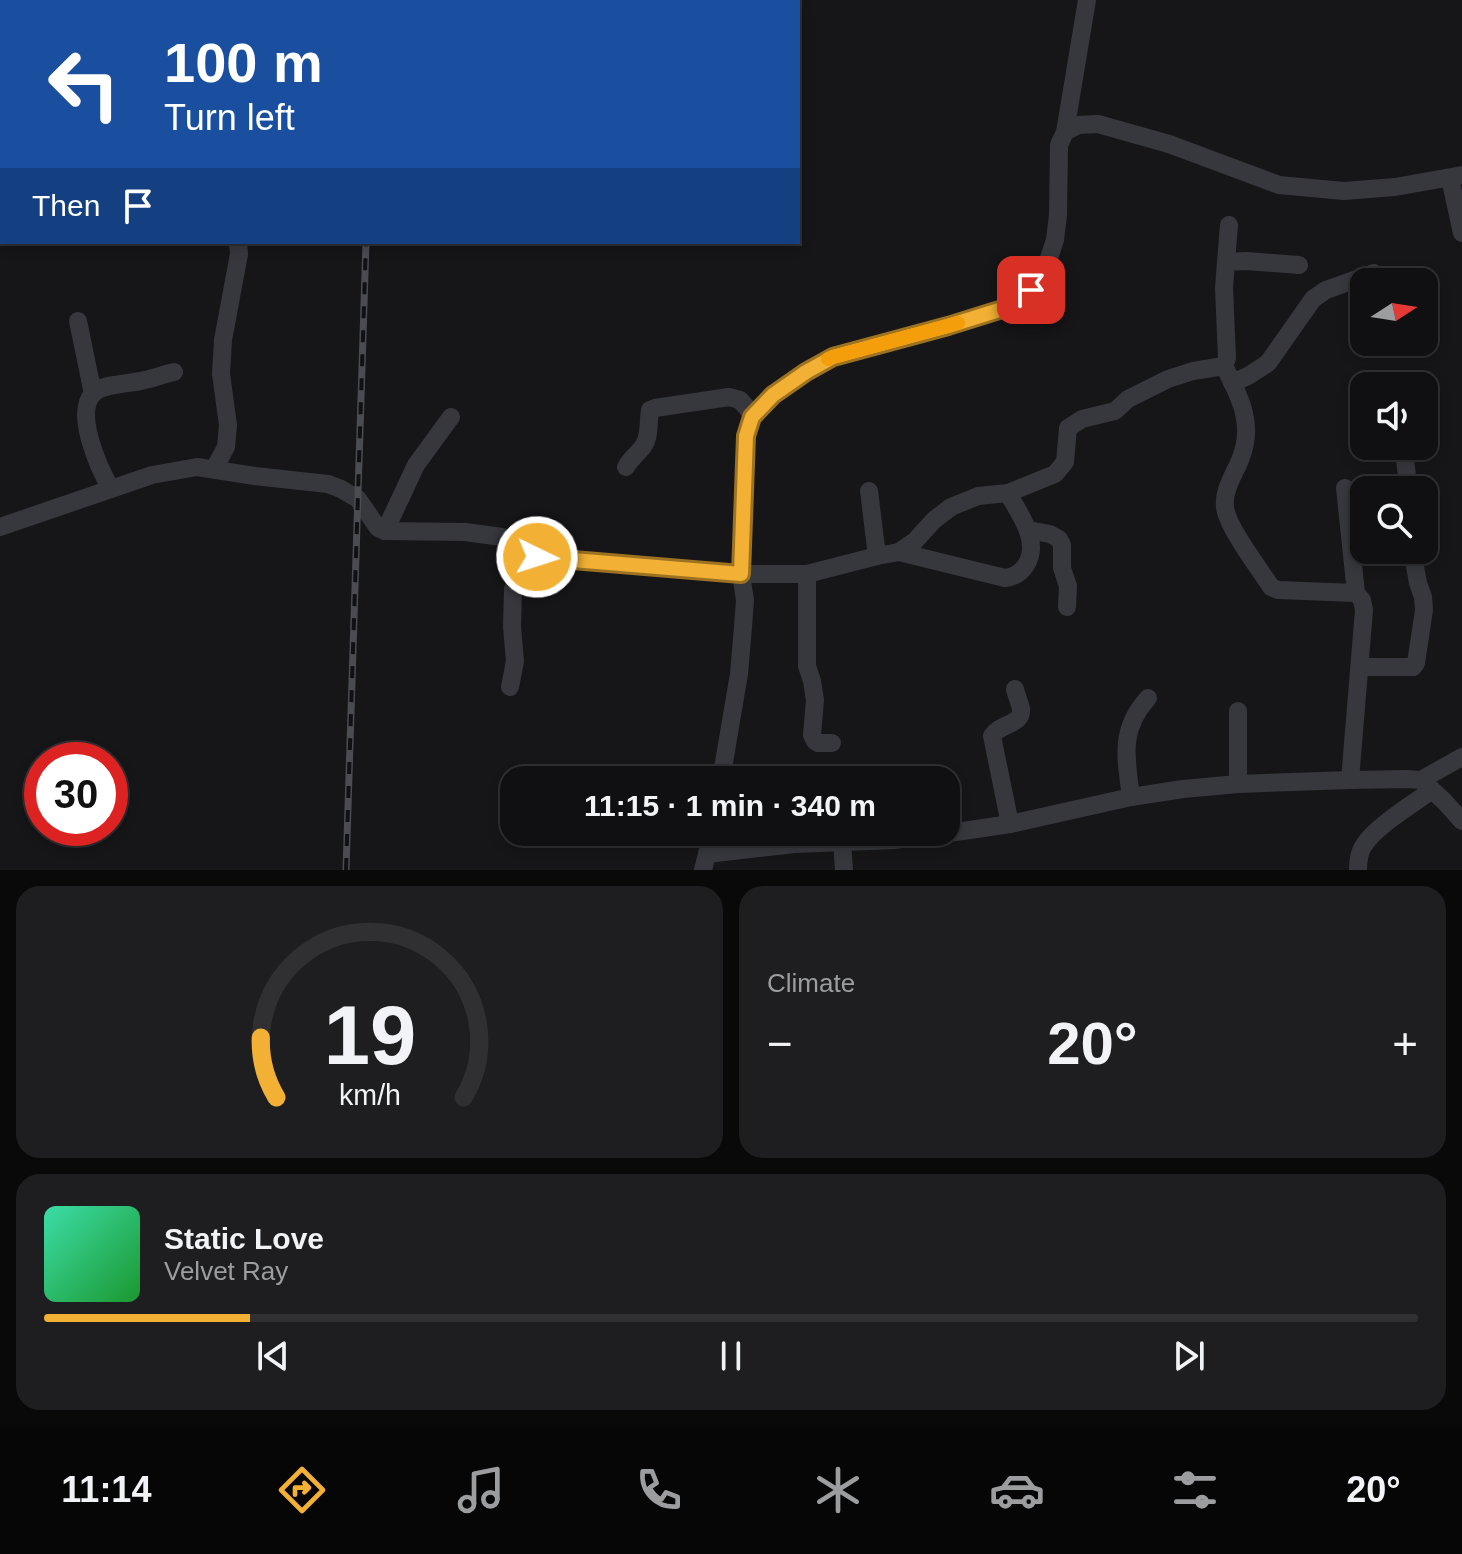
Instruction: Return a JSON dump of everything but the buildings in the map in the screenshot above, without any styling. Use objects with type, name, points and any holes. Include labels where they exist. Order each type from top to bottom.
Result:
[{"type":"street","points":[[724,766],[742,643],[746,436],[753,415],[773,395],[833,357],[1012,306],[1031,290],[1046,267],[1055,240],[1059,145],[1065,132],[1087,0]]},
{"type":"street","points":[[1065,132],[1078,125],[1098,124],[1169,144],[1279,185],[1344,191],[1456,177],[1462,233]]},
{"type":"street","points":[[1229,225],[1224,288],[1228,375],[1244,410],[1246,432],[1242,457],[1225,496],[1225,509],[1230,523],[1271,587],[1278,590],[1356,593]]},
{"type":"street","points":[[214,469],[226,447],[228,425],[221,374],[223,340],[238,244]]},
{"type":"street","points":[[1226,262],[1299,265]]},
{"type":"street","points":[[899,552],[951,507],[978,496],[1008,493],[1055,474],[1065,462],[1068,428],[1082,419],[1115,411],[1128,399],[1168,379],[1193,371],[1248,376],[1268,363],[1313,299],[1326,290],[1350,282]]},
{"type":"street","points":[[78,321],[93,394],[87,407],[88,431],[94,454],[111,489]]},
{"type":"street","points":[[93,394],[174,372]]},
{"type":"street","points":[[626,467],[647,440],[650,410],[729,397],[740,400],[753,415]]},
{"type":"street","points":[[385,531],[416,465],[451,417]]},
{"type":"street","points":[[0,527],[152,475],[197,467],[328,484],[358,499],[378,528],[385,531],[465,532],[502,537],[533,556],[741,574],[807,574],[899,552],[1005,578],[1025,568],[1032,549],[1028,530],[1008,493]]},
{"type":"street","points":[[1345,488],[1356,593],[1362,600],[1364,610],[1350,780]]},
{"type":"street","points":[[869,491],[877,556]]},
{"type":"street","points":[[1028,530],[1059,539],[1062,568],[1068,586],[1067,607]]},
{"type":"street","points":[[510,687],[515,661],[513,589],[533,556]]},
{"type":"street","points":[[1360,667],[1413,667],[1416,663],[1424,610],[1415,564]]},
{"type":"street","points":[[807,574],[807,666],[815,700],[812,735],[818,743],[832,743]]},
{"type":"street","points":[[1010,824],[992,736],[996,730],[1020,717],[1022,711],[1015,689]]},
{"type":"street","points":[[1131,797],[1125,747],[1129,728],[1148,698]]},
{"type":"street","points":[[1238,711],[1238,784]]},
{"type":"street","points":[[1358,870],[1358,858],[1376,832],[1426,785],[1462,757]]},
{"type":"street","points":[[960,831],[1010,824],[1131,797],[1183,789],[1350,780],[1406,779],[1426,785],[1462,821]]},
{"type":"street","points":[[705,862],[785,846]]},
{"type":"street","points":[[842,846],[844,870]]},
{"type":"railway","points":[[346,870],[366,244]]},
{"type":"slow traffic","points":[[828,359],[958,323]]},
{"type":"route","points":[[537,557],[741,574],[746,436],[752,417],[773,395],[833,357],[1012,306],[1031,290]]}]
